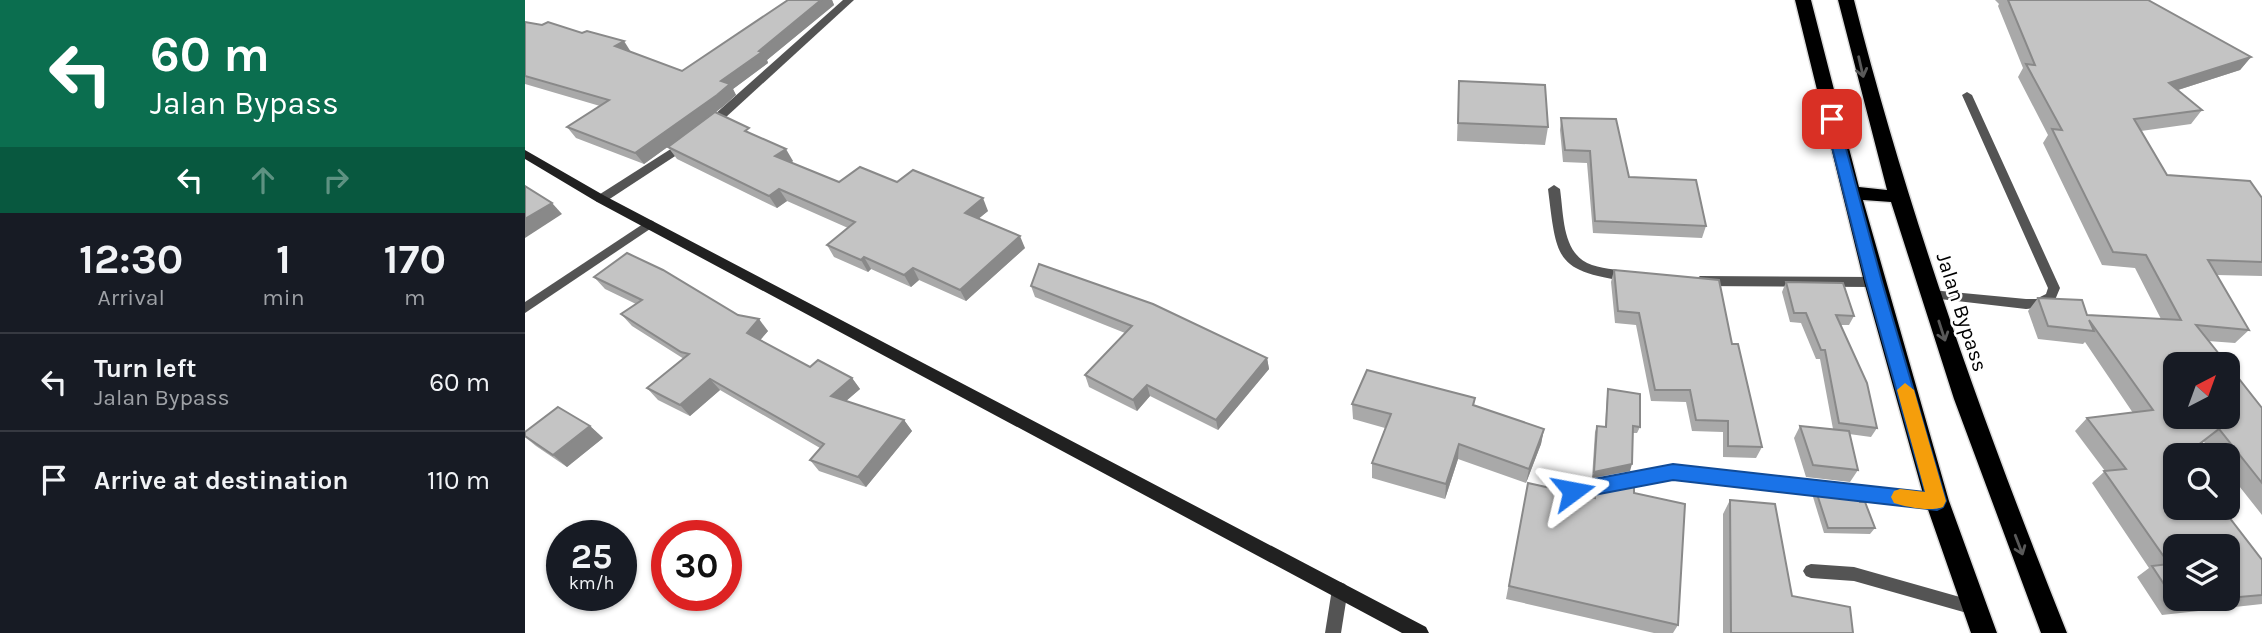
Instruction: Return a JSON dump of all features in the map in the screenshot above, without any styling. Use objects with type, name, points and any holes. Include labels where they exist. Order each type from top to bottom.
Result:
[{"type":"highway","points":[[1803,0],[1874,282],[1937,501],[1984,633]]},
{"type":"highway","name":"Jalan Bypass","points":[[1846,0],[1864,77],[1899,197],[1970,414],[2054,633]]},
{"type":"highway","points":[[1850,192],[1899,197]]},
{"type":"street","points":[[601,199],[661,162],[730,110],[849,0]]},
{"type":"street","points":[[525,154],[601,199],[1420,633]]},
{"type":"street","points":[[1554,189],[1563,251],[1572,263],[1590,272],[1651,280]]},
{"type":"street","points":[[1685,281],[1874,282]]},
{"type":"street","points":[[1573,491],[1673,472],[1937,501]]},
{"type":"lane","points":[[1931,295],[2026,304],[2038,303],[2051,297],[2054,288],[1967,95]]},
{"type":"lane","points":[[525,308],[649,224]]},
{"type":"lane","points":[[1811,571],[1854,574],[1974,608]]},
{"type":"lane","points":[[1333,633],[1340,589]]},
{"type":"building","points":[[788,0],[821,0],[759,51],[762,52],[721,81],[730,84],[717,95],[635,153],[567,127],[609,100],[525,76],[525,22],[542,25],[548,22],[582,33],[587,31],[624,41],[615,46],[682,71]]},
{"type":"building","points":[[2008,0],[2148,0],[2251,57],[2169,83],[2202,110],[2134,119],[2167,175],[2250,181],[2262,198],[2262,262],[2208,260],[2249,330],[2196,325],[2217,352],[2163,352],[2163,429],[2219,429],[2201,443],[2163,443],[2163,520],[2231,520],[2262,560],[2262,595],[2240,597],[2240,534],[2163,534],[2163,555],[2104,471],[2126,469],[2087,418],[2153,410],[2089,320],[2094,331],[2048,326],[2038,298],[2082,300],[2087,315],[2181,320],[2146,255],[2113,252],[2052,129],[2062,130],[2026,64],[2035,65]]},
{"type":"building","points":[[1459,81],[1545,85],[1548,127],[1458,123]]},
{"type":"building","points":[[715,112],[749,128],[745,131],[786,149],[775,156],[839,182],[860,167],[897,182],[913,170],[983,198],[965,213],[1020,236],[960,290],[913,268],[904,275],[864,257],[861,260],[827,245],[855,222],[779,189],[769,196],[668,147]]},
{"type":"building","points":[[1561,118],[1616,119],[1629,177],[1696,180],[1706,226],[1595,221],[1590,151],[1565,150]]},
{"type":"building","points":[[525,186],[552,203],[525,219]]},
{"type":"building","points":[[627,253],[663,270],[738,315],[759,319],[747,333],[810,367],[818,360],[852,378],[831,396],[904,420],[858,477],[810,460],[824,444],[710,379],[680,405],[647,388],[689,354],[681,352],[621,314],[642,300],[594,277]]},
{"type":"building","points":[[1039,264],[1153,304],[1267,358],[1216,420],[1147,385],[1133,400],[1085,375],[1132,326],[1031,286]]},
{"type":"building","points":[[1614,270],[1719,280],[1732,344],[1738,344],[1762,447],[1728,446],[1728,421],[1696,420],[1690,390],[1655,390],[1639,313],[1618,311]]},
{"type":"building","points":[[1786,282],[1843,283],[1854,316],[1836,315],[1867,383],[1877,428],[1839,423],[1825,350],[1821,350],[1806,313],[1794,313]]},
{"type":"building","points":[[1367,370],[1475,398],[1473,405],[1544,429],[1529,469],[1459,444],[1446,484],[1372,463],[1391,414],[1352,404]]},
{"type":"building","points":[[2240,380],[2262,408],[2262,483],[2240,455],[2240,443],[2230,443],[2219,429],[2240,429]]},
{"type":"building","points":[[1608,389],[1640,394],[1640,427],[1633,426],[1632,464],[1594,472],[1597,426],[1606,427]]},
{"type":"building","points":[[558,407],[590,426],[553,455],[525,436],[525,432]]},
{"type":"building","points":[[1800,426],[1849,431],[1858,470],[1813,465]]},
{"type":"building","points":[[1634,476],[1634,493],[1685,504],[1678,625],[1509,586],[1528,483],[1595,498],[1595,483]]},
{"type":"building","points":[[1816,491],[1858,496],[1860,502],[1865,502],[1875,528],[1828,528]]},
{"type":"building","points":[[1730,500],[1775,504],[1792,596],[1850,607],[1853,633],[1731,633]]},
{"type":"building","points":[[2163,565],[2163,583],[2152,566]]},
{"type":"slow traffic","points":[[1900,497],[1937,501],[1905,390]]},
{"type":"route","points":[[1573,491],[1673,472],[1937,501],[1874,282],[1832,119]]}]
